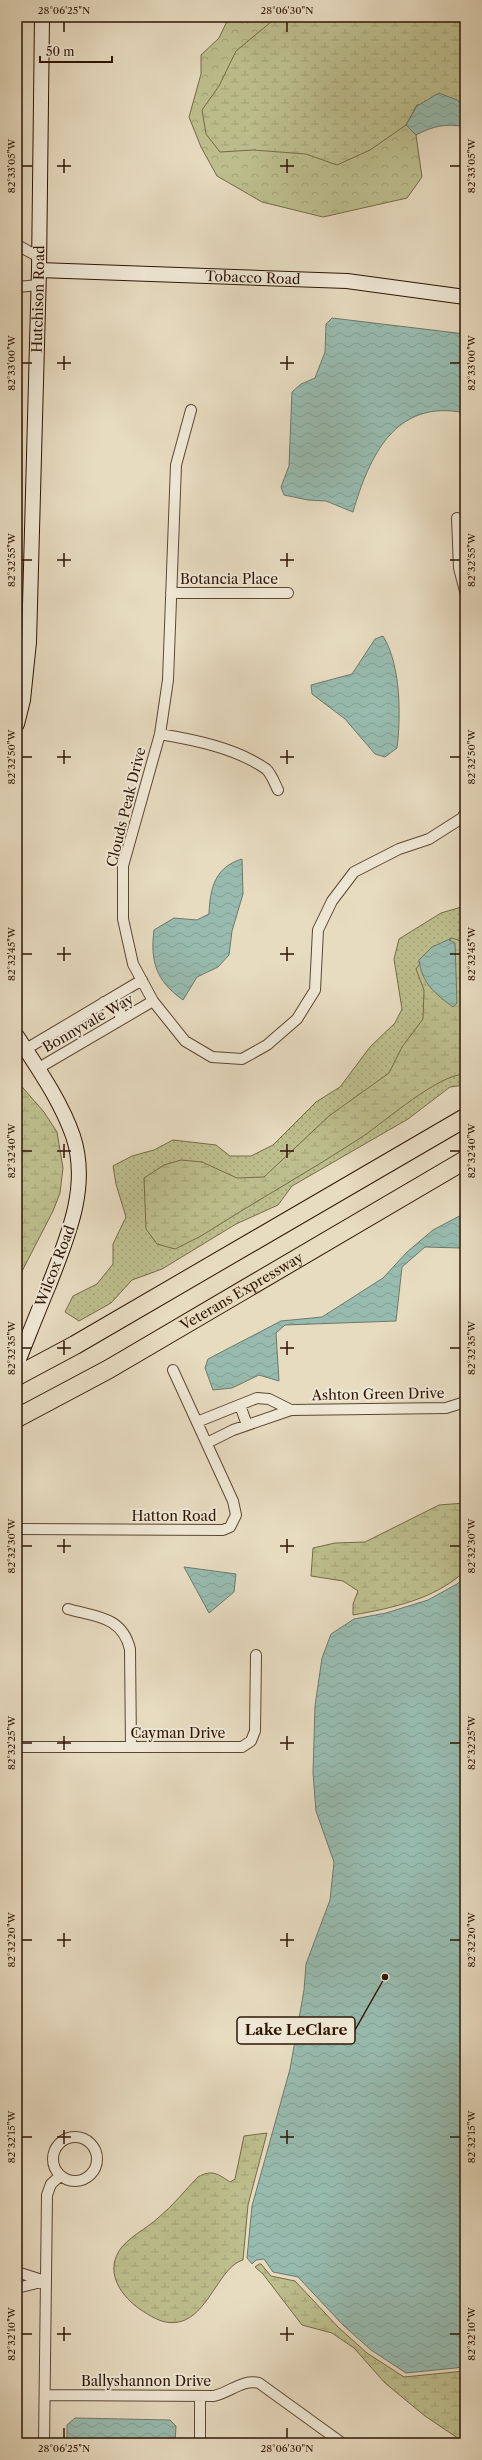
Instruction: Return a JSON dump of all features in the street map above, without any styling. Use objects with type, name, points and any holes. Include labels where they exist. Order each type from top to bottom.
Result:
[{"type":"highway","points":[[17,1376],[74,1345],[465,1118]]},
{"type":"highway","points":[[17,1405],[56,1386],[465,1148]]},
{"type":"highway","name":"Veterans Expressway","points":[[17,1418],[49,1402],[465,1160]]},
{"type":"street","name":"Hutchison Road","points":[[17,724],[23,700],[29,642],[39,285],[42,17]]},
{"type":"street","name":"Tobacco Road","points":[[17,245],[39,263],[347,281],[465,297]]},
{"type":"street","points":[[17,287],[39,285]]},
{"type":"street","name":"Clouds Peak Drive","points":[[191,410],[176,465],[168,680],[160,734],[122,866],[123,919],[133,964],[153,1001],[185,1041],[212,1057],[242,1059],[267,1045],[297,1018],[315,990],[318,930],[332,901],[354,872],[399,849],[429,839],[464,817]]},
{"type":"street","points":[[457,518],[460,568],[465,591]]},
{"type":"street","name":"Botancia Place","points":[[171,593],[288,593]]},
{"type":"street","points":[[160,734],[196,740],[233,753],[267,770],[278,790]]},
{"type":"street","name":"Bonnyvale Way","points":[[26,1049],[121,991],[142,980]]},
{"type":"street","name":"Bonnyvale Way","points":[[37,1069],[153,1001]]},
{"type":"street","points":[[104,1002],[115,1004],[120,1010],[120,1019]]},
{"type":"street","name":"Wilcox Road","points":[[17,1036],[60,1108],[73,1136],[79,1164],[78,1189],[72,1227],[17,1364]]},
{"type":"street","name":"Hatton Road","points":[[17,1529],[223,1530],[230,1527],[235,1521],[234,1504],[173,1370]]},
{"type":"street","name":"Ashton Green Drive","points":[[197,1422],[240,1405],[263,1398],[291,1410]]},
{"type":"street","name":"Ashton Green Drive","points":[[207,1443],[247,1425],[291,1410],[446,1408],[465,1402]]},
{"type":"street","points":[[240,1405],[247,1425]]},
{"type":"street","points":[[68,1609],[116,1622],[126,1636],[130,1648],[130,1747]]},
{"type":"street","name":"Cayman Drive","points":[[17,1747],[242,1747],[251,1741],[255,1731],[256,1655]]},
{"type":"street","points":[[80,2137],[92,2145],[98,2158],[97,2166],[88,2178],[74,2182],[60,2176],[56,2170],[53,2156],[60,2143],[66,2139],[80,2137]]},
{"type":"street","points":[[44,2443],[47,2195],[52,2184],[60,2176]]},
{"type":"street","points":[[17,2272],[45,2280]]},
{"type":"street","points":[[17,2288],[45,2280]]},
{"type":"street","name":"Ballyshannon Drive","points":[[45,2395],[200,2396],[225,2394],[246,2381],[259,2383],[342,2443]]},
{"type":"street","points":[[200,2396],[200,2443]]},
{"type":"green space","points":[[229,17],[465,17],[465,107],[457,100],[406,125],[416,135],[422,177],[407,198],[323,217],[262,202],[217,176],[201,147],[189,117],[201,74],[201,55],[219,38]]},
{"type":"green space","points":[[286,17],[465,17],[465,107],[457,100],[417,105],[406,125],[370,150],[337,165],[306,154],[253,150],[220,152],[206,134],[202,110],[219,86],[236,51],[271,22]]},
{"type":"green space","points":[[465,906],[465,1085],[450,1087],[408,1119],[292,1186],[278,1205],[236,1224],[162,1269],[132,1280],[111,1303],[79,1321],[65,1312],[73,1296],[97,1284],[113,1264],[113,1244],[126,1217],[116,1184],[113,1166],[132,1156],[154,1150],[173,1140],[216,1145],[230,1156],[251,1156],[273,1145],[316,1102],[340,1087],[370,1047],[395,1023],[402,1009],[394,959],[399,939],[441,913]]},
{"type":"green space","points":[[452,938],[464,942],[465,1074],[454,1076],[427,1090],[362,1137],[201,1236],[175,1249],[157,1244],[146,1229],[144,1178],[164,1165],[181,1160],[202,1162],[237,1178],[264,1177],[329,1116],[389,1073],[402,1047],[423,1019],[424,990],[416,969],[428,952]]},
{"type":"green space","points":[[17,1081],[44,1112],[57,1132],[63,1168],[60,1193],[53,1211],[17,1281],[17,1166],[20,1163],[17,1147]]},
{"type":"green space","points":[[465,1503],[465,1571],[440,1589],[413,1601],[353,1615],[353,1604],[358,1591],[343,1581],[311,1576],[313,1548],[335,1543],[365,1542],[439,1505]]},
{"type":"green space","points":[[267,2133],[248,2205],[243,2260],[228,2270],[202,2307],[194,2315],[185,2320],[173,2323],[162,2321],[134,2305],[122,2292],[115,2276],[115,2260],[122,2246],[163,2213],[198,2177],[211,2173],[230,2182],[235,2179],[244,2136]]},
{"type":"green space","points":[[261,2264],[271,2276],[295,2281],[339,2328],[367,2353],[404,2377],[465,2371],[465,2443],[425,2416],[385,2383],[354,2348],[332,2333],[302,2325],[263,2274],[255,2267]]},
{"type":"water","points":[[439,93],[457,100],[465,107],[465,127],[446,125],[428,129],[416,135],[406,125],[417,106]]},
{"type":"water","points":[[332,318],[465,334],[465,413],[441,411],[420,414],[403,423],[389,436],[377,453],[367,471],[353,512],[326,501],[308,500],[284,495],[281,487],[289,466],[292,392],[301,384],[315,378],[325,352],[326,324]]},
{"type":"water","points":[[383,636],[393,661],[399,706],[397,748],[385,757],[375,754],[345,719],[312,694],[311,685],[352,674],[375,639]]},
{"type":"water","points":[[242,859],[243,894],[232,931],[229,955],[218,967],[197,977],[183,1000],[167,985],[157,970],[153,951],[154,930],[174,918],[197,920],[209,914],[213,887],[220,873],[226,867]]},
{"type":"water","points":[[452,938],[449,940],[455,943],[457,1003],[453,1007],[430,987],[423,975],[419,960],[432,947]]},
{"type":"water","points":[[465,1213],[465,1232],[460,1248],[425,1247],[402,1267],[396,1321],[285,1325],[276,1333],[279,1381],[259,1375],[232,1388],[213,1390],[205,1368],[208,1359],[281,1321],[322,1317],[383,1278],[407,1252],[433,1230]]},
{"type":"water","points":[[184,1567],[236,1574],[234,1592],[209,1613]]},
{"type":"water","points":[[465,1577],[465,2367],[406,2373],[371,2350],[343,2325],[298,2277],[273,2272],[264,2259],[256,2260],[252,2264],[247,2258],[252,2206],[290,2069],[304,1990],[306,1964],[330,1900],[334,1862],[316,1811],[313,1773],[315,1706],[322,1658],[331,1634],[354,1619],[386,1613],[428,1600],[457,1584]]},
{"type":"water","points":[[75,2418],[170,2420],[176,2426],[175,2443],[67,2443],[67,2425]]},
{"type":"place","name":"Lake LeClare","points":[[385,1977]]}]
